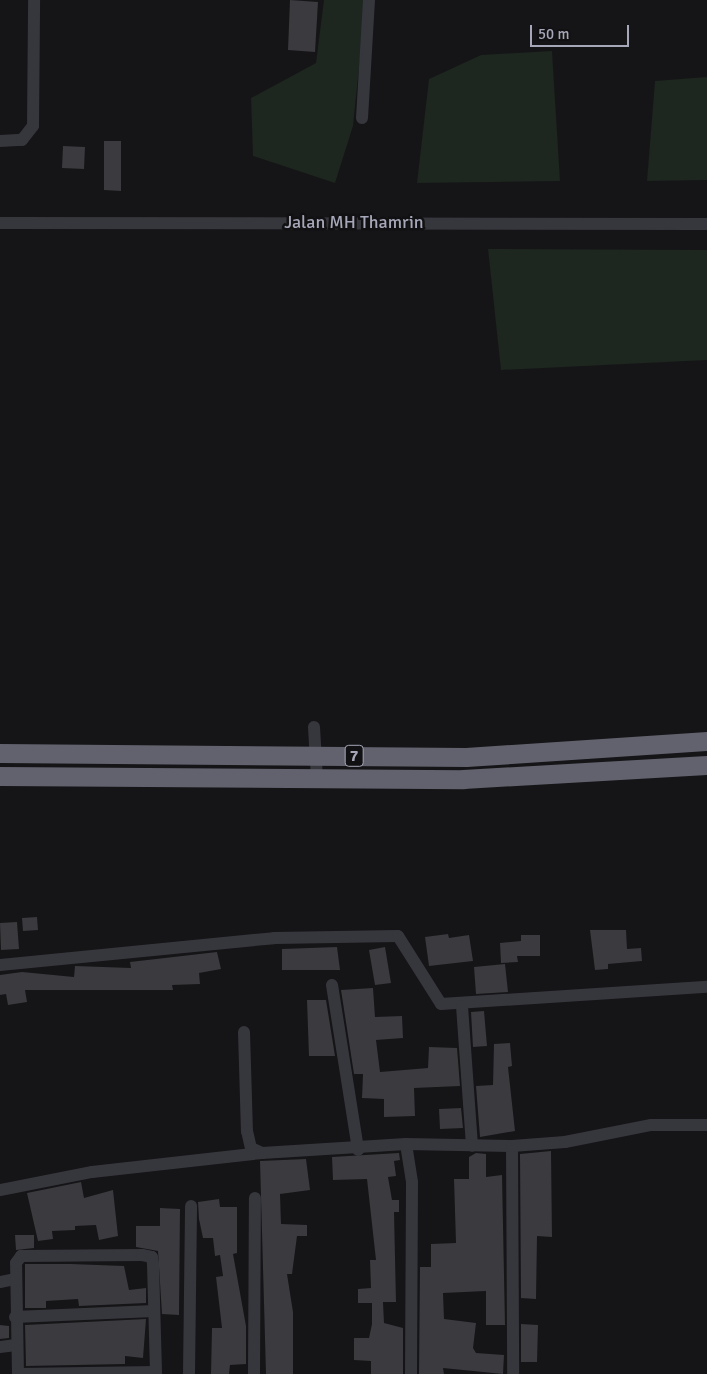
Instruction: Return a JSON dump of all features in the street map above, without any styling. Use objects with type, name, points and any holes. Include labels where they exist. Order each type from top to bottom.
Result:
[{"type":"highway","name":"7","points":[[0,753],[466,757],[707,741]]},
{"type":"highway","name":"7","points":[[0,776],[317,779],[571,776],[707,765]]},
{"type":"street","points":[[0,141],[22,140],[33,126],[34,0]]},
{"type":"street","points":[[362,118],[369,0]]},
{"type":"street","name":"Jalan MH Thamrin","points":[[0,223],[707,224]]},
{"type":"street","points":[[314,726],[317,779]]},
{"type":"street","points":[[0,965],[274,938],[398,936],[441,1004],[462,1006],[707,987]]},
{"type":"street","points":[[332,985],[358,1150]]},
{"type":"street","points":[[462,1006],[472,1146]]},
{"type":"street","points":[[244,1032],[247,1131],[251,1148],[262,1153]]},
{"type":"street","points":[[0,1190],[92,1172],[262,1153],[358,1150],[406,1144],[512,1146],[565,1142],[651,1125],[707,1125]]},
{"type":"street","points":[[406,1144],[412,1183],[411,1374]]},
{"type":"street","points":[[512,1146],[513,1374]]},
{"type":"street","points":[[254,1374],[255,1198]]},
{"type":"street","points":[[189,1374],[191,1206]]},
{"type":"street","points":[[28,1255],[148,1255],[153,1264],[156,1373],[18,1374],[15,1317],[16,1279],[16,1263],[28,1255]]},
{"type":"street","points":[[0,1282],[16,1279]]},
{"type":"street","points":[[15,1317],[154,1311]]},
{"type":"street","points":[[0,1347],[16,1345]]},
{"type":"shaded area","points":[[324,0],[366,0],[353,126],[335,183],[253,156],[251,98],[316,63]]},
{"type":"shaded area","points":[[552,51],[560,181],[417,183],[429,79],[481,55]]},
{"type":"shaded area","points":[[707,77],[707,180],[647,181],[655,81]]},
{"type":"shaded area","points":[[488,249],[707,250],[707,360],[501,370]]},
{"type":"building","points":[[290,0],[318,2],[315,52],[288,50]]},
{"type":"building","points":[[104,141],[121,141],[121,191],[104,190]]},
{"type":"building","points":[[63,146],[85,147],[84,169],[62,168]]},
{"type":"building","points":[[37,917],[38,930],[23,931],[22,918]]},
{"type":"building","points":[[17,922],[19,949],[1,950],[0,923]]},
{"type":"building","points":[[590,930],[626,930],[627,949],[641,948],[642,961],[608,964],[608,969],[595,970]]},
{"type":"building","points":[[448,934],[449,938],[469,935],[473,961],[429,966],[425,937]]},
{"type":"building","points":[[521,935],[540,935],[540,956],[517,956],[518,962],[501,963],[500,943],[521,941]]},
{"type":"building","points":[[337,947],[340,970],[282,970],[282,949]]},
{"type":"building","points":[[385,947],[391,983],[375,985],[369,950]]},
{"type":"building","points":[[217,952],[221,969],[199,973],[200,984],[172,985],[173,990],[25,990],[27,1002],[8,1005],[6,994],[0,995],[0,975],[22,972],[74,977],[75,966],[131,968],[130,962]]},
{"type":"building","points":[[505,964],[508,992],[476,994],[474,967]]},
{"type":"building","points":[[373,988],[375,1017],[402,1016],[403,1038],[376,1040],[380,1072],[428,1068],[429,1047],[457,1048],[460,1086],[414,1088],[415,1116],[384,1117],[384,1099],[362,1098],[363,1074],[354,1074],[341,990]]},
{"type":"building","points":[[307,1000],[326,1000],[335,1056],[309,1056]]},
{"type":"building","points":[[484,1011],[487,1046],[473,1047],[471,1012]]},
{"type":"building","points":[[510,1043],[512,1066],[508,1067],[515,1131],[480,1137],[476,1086],[493,1085],[494,1044]]},
{"type":"building","points":[[461,1108],[463,1128],[440,1129],[439,1109]]},
{"type":"building","points":[[551,1151],[552,1237],[537,1236],[536,1299],[521,1298],[520,1154]]},
{"type":"building","points":[[399,1153],[400,1160],[394,1161],[396,1176],[388,1177],[392,1200],[399,1200],[399,1212],[394,1212],[396,1302],[383,1302],[384,1323],[403,1328],[403,1374],[371,1374],[371,1361],[354,1360],[354,1338],[369,1338],[372,1324],[372,1303],[358,1303],[358,1289],[371,1288],[370,1260],[376,1260],[367,1179],[333,1180],[332,1157]]},
{"type":"building","points":[[476,1153],[486,1154],[486,1177],[502,1175],[505,1325],[486,1325],[486,1291],[443,1293],[444,1319],[476,1323],[473,1348],[476,1353],[504,1355],[503,1374],[443,1368],[444,1374],[419,1374],[420,1267],[431,1267],[431,1244],[456,1243],[454,1179],[469,1179],[469,1157]]},
{"type":"building","points":[[306,1159],[310,1190],[280,1194],[281,1224],[307,1225],[307,1236],[297,1236],[292,1274],[287,1274],[293,1312],[293,1374],[266,1374],[260,1161]]},
{"type":"building","points":[[81,1182],[84,1198],[113,1190],[118,1236],[99,1240],[96,1225],[75,1226],[75,1230],[52,1231],[53,1239],[38,1241],[27,1193]]},
{"type":"building","points":[[219,1199],[220,1207],[237,1207],[237,1253],[233,1254],[246,1326],[246,1364],[230,1365],[229,1374],[211,1374],[212,1328],[222,1328],[216,1277],[223,1276],[220,1255],[215,1256],[213,1238],[203,1238],[198,1202]]},
{"type":"building","points":[[160,1208],[180,1209],[179,1315],[162,1314],[158,1251],[136,1247],[136,1226],[160,1226]]},
{"type":"building","points":[[15,1235],[34,1235],[34,1248],[16,1250]]},
{"type":"building","points":[[25,1264],[124,1266],[129,1290],[146,1288],[146,1303],[79,1306],[78,1299],[46,1301],[46,1308],[25,1308]]},
{"type":"building","points":[[146,1319],[143,1358],[125,1356],[125,1364],[26,1366],[25,1325]]},
{"type":"building","points":[[521,1324],[538,1325],[537,1362],[521,1362]]},
{"type":"building","points":[[0,1325],[9,1326],[9,1338],[0,1339]]}]
